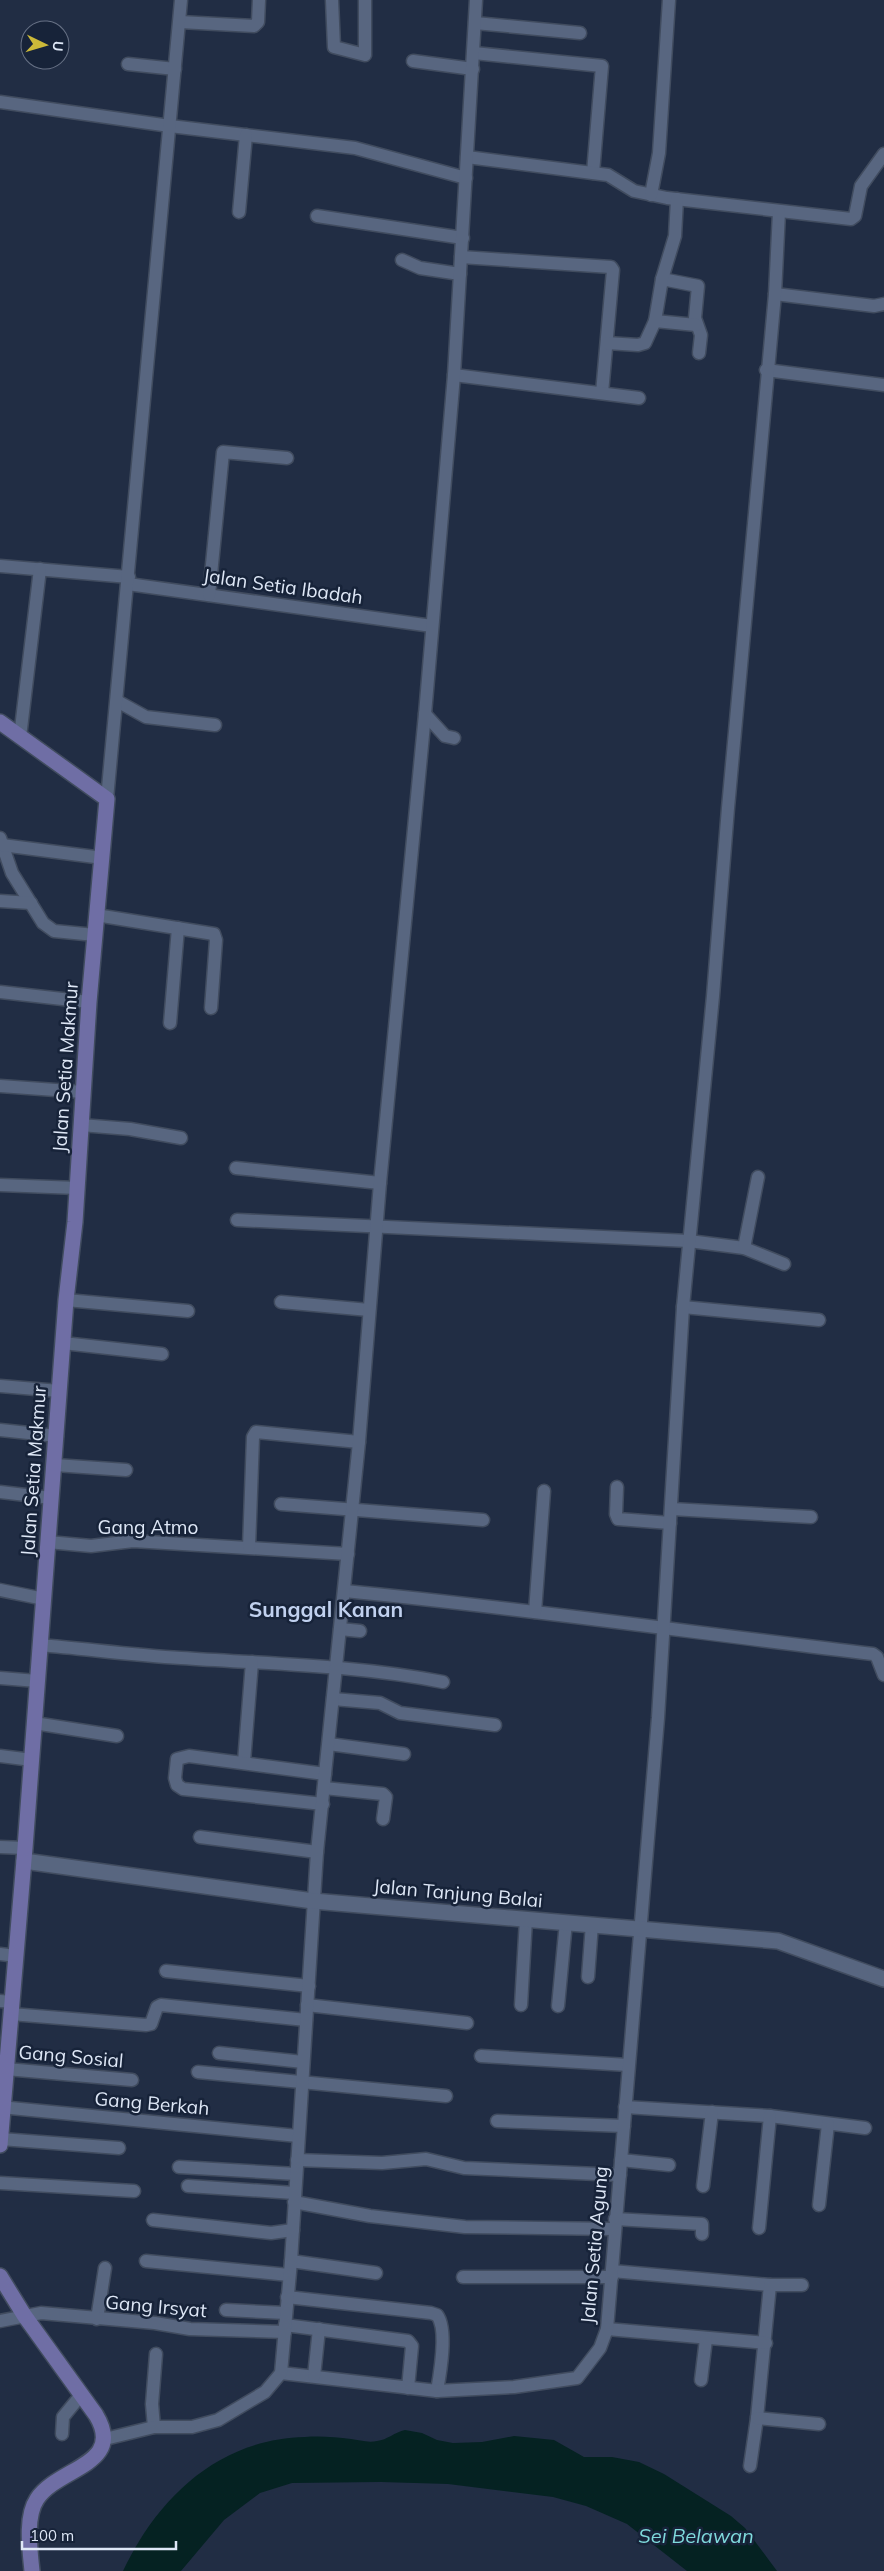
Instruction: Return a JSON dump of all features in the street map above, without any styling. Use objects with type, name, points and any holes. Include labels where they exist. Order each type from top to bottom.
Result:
[{"type":"main road","points":[[0,723],[108,799]]},
{"type":"main road","name":"Jalan Setia Makmur","points":[[0,2142],[6,2069],[8,2005],[16,1956],[25,1854],[66,1300],[77,1188],[89,1002],[108,799]]},
{"type":"main road","points":[[0,2276],[24,2315],[103,2427],[105,2439],[100,2451],[91,2460],[57,2480],[36,2500],[32,2510],[30,2530],[32,2571]]},
{"type":"street","points":[[108,799],[180,22],[181,0],[174,0]]},
{"type":"street","points":[[180,22],[254,26],[258,22],[259,0]]},
{"type":"street","points":[[332,0],[334,47],[365,56],[365,0]]},
{"type":"street","points":[[105,2439],[154,2427],[192,2426],[218,2420],[265,2392],[280,2373],[291,2261],[317,1852],[359,1442],[380,1183],[425,714],[454,374],[476,0]]},
{"type":"street","points":[[651,195],[659,152],[669,0]]},
{"type":"street","points":[[475,23],[580,33]]},
{"type":"street","points":[[474,53],[602,66],[594,173]]},
{"type":"street","points":[[413,61],[473,69]]},
{"type":"street","points":[[128,64],[175,69]]},
{"type":"street","points":[[0,102],[170,126],[355,148],[466,178]]},
{"type":"street","points":[[239,212],[246,135]]},
{"type":"street","points":[[467,157],[608,175],[634,191],[651,195],[779,212],[853,218],[861,186],[884,154]]},
{"type":"street","points":[[607,343],[638,345],[645,343],[655,321],[662,279],[675,236],[677,199]]},
{"type":"street","name":"Jalan Setia Agung","points":[[280,2373],[437,2391],[514,2387],[577,2378],[600,2348],[607,2329],[614,2224],[620,2175],[658,1718],[683,1307],[713,996],[774,294],[779,212]]},
{"type":"street","points":[[317,216],[462,238]]},
{"type":"street","points":[[461,257],[611,267],[615,274],[602,393]]},
{"type":"street","points":[[402,260],[420,268],[460,274]]},
{"type":"street","points":[[662,279],[698,286],[696,325],[701,335],[699,353]]},
{"type":"street","points":[[774,294],[874,306],[884,304]]},
{"type":"street","points":[[655,321],[696,325]]},
{"type":"street","points":[[766,370],[884,385]]},
{"type":"street","points":[[454,374],[639,398]]},
{"type":"street","points":[[209,595],[223,452],[287,458]]},
{"type":"street","name":"Jalan Setia Ibadah","points":[[0,566],[129,581],[209,595],[432,626]]},
{"type":"street","points":[[20,737],[40,570]]},
{"type":"street","points":[[117,701],[146,717],[215,725]]},
{"type":"street","points":[[425,714],[445,736],[454,738]]},
{"type":"street","points":[[95,935],[54,930],[43,923],[12,873],[1,842],[102,858]]},
{"type":"street","points":[[0,901],[31,903]]},
{"type":"street","points":[[96,915],[211,933],[215,936],[211,1008]]},
{"type":"street","points":[[170,1023],[178,928]]},
{"type":"street","points":[[0,992],[89,1002]]},
{"type":"street","points":[[0,1086],[83,1092]]},
{"type":"street","points":[[81,1125],[130,1129],[181,1138]]},
{"type":"street","points":[[236,1168],[380,1183]]},
{"type":"street","points":[[744,1248],[758,1177]]},
{"type":"street","points":[[0,1185],[77,1188]]},
{"type":"street","points":[[237,1220],[689,1241],[744,1248],[784,1264]]},
{"type":"street","points":[[66,1300],[188,1311]]},
{"type":"street","points":[[281,1302],[369,1310]]},
{"type":"street","points":[[683,1307],[819,1320]]},
{"type":"street","points":[[63,1343],[162,1354]]},
{"type":"street","points":[[0,1386],[59,1392]]},
{"type":"street","points":[[0,1430],[57,1436]]},
{"type":"street","points":[[249,1547],[253,1437],[256,1432],[359,1442]]},
{"type":"street","points":[[55,1465],[126,1470]]},
{"type":"street","points":[[617,1487],[616,1514],[618,1519],[670,1523]]},
{"type":"street","points":[[535,1612],[544,1491]]},
{"type":"street","points":[[0,1492],[51,1498]]},
{"type":"street","points":[[281,1504],[483,1520]]},
{"type":"street","points":[[672,1509],[811,1517]]},
{"type":"street","name":"Gang Atmo","points":[[48,1542],[91,1546],[133,1542],[348,1554]]},
{"type":"street","points":[[0,1590],[44,1599]]},
{"type":"street","points":[[344,1591],[535,1612],[872,1654],[877,1657],[884,1675]]},
{"type":"street","points":[[340,1630],[360,1631]]},
{"type":"street","points":[[40,1645],[179,1658],[402,1674],[443,1682]]},
{"type":"street","points":[[244,1762],[252,1662]]},
{"type":"street","points":[[0,1678],[37,1681]]},
{"type":"street","points":[[333,1699],[380,1703],[400,1713],[494,1725]]},
{"type":"street","points":[[34,1723],[117,1736]]},
{"type":"street","points":[[328,1744],[404,1754]]},
{"type":"street","points":[[0,1756],[32,1760]]},
{"type":"street","points":[[323,1804],[183,1789],[177,1785],[176,1768],[177,1759],[189,1756],[325,1774]]},
{"type":"street","points":[[324,1788],[384,1794],[386,1797],[383,1819]]},
{"type":"street","points":[[200,1837],[317,1852]]},
{"type":"street","points":[[0,1846],[25,1854]]},
{"type":"street","name":"Jalan Tanjung Balai","points":[[25,1854],[314,1901],[778,1941],[884,1979]]},
{"type":"street","points":[[520,2005],[526,1919]]},
{"type":"street","points":[[558,2006],[566,1922]]},
{"type":"street","points":[[588,1977],[592,1924]]},
{"type":"street","points":[[0,1954],[16,1956]]},
{"type":"street","points":[[166,1971],[309,1986]]},
{"type":"street","points":[[8,2005],[146,2025],[151,2024],[157,2007],[161,2006],[306,2020]]},
{"type":"street","points":[[307,2005],[467,2023]]},
{"type":"street","points":[[219,2052],[303,2062]]},
{"type":"street","points":[[481,2056],[628,2065]]},
{"type":"street","name":"Gang Sosial","points":[[6,2069],[132,2080]]},
{"type":"street","points":[[198,2072],[446,2096]]},
{"type":"street","name":"Gang Berkah","points":[[2,2107],[298,2136]]},
{"type":"street","points":[[625,2107],[770,2116],[865,2128]]},
{"type":"street","points":[[703,2186],[712,2112]]},
{"type":"street","points":[[759,2228],[770,2116]]},
{"type":"street","points":[[497,2121],[624,2126]]},
{"type":"street","points":[[819,2205],[828,2124]]},
{"type":"street","points":[[0,2142],[119,2148]]},
{"type":"street","points":[[297,2160],[382,2163],[426,2159],[464,2168],[620,2175]]},
{"type":"street","points":[[621,2160],[669,2165]]},
{"type":"street","points":[[179,2167],[296,2174]]},
{"type":"street","points":[[0,2183],[134,2191]]},
{"type":"street","points":[[188,2186],[294,2197],[370,2216],[465,2228],[702,2224],[702,2234]]},
{"type":"street","points":[[153,2220],[271,2233],[293,2230]]},
{"type":"street","points":[[146,2260],[290,2275]]},
{"type":"street","points":[[291,2261],[376,2273]]},
{"type":"street","points":[[97,2319],[105,2268]]},
{"type":"street","points":[[463,2277],[612,2274],[802,2286]]},
{"type":"street","points":[[750,2466],[766,2343],[770,2285]]},
{"type":"street","points":[[287,2297],[437,2315],[442,2325],[442,2364],[437,2391]]},
{"type":"street","points":[[226,2310],[319,2329],[408,2341],[412,2346],[408,2388]]},
{"type":"street","name":"Gang Irsyat","points":[[0,2321],[41,2313],[190,2328],[286,2323]]},
{"type":"street","points":[[314,2376],[319,2329]]},
{"type":"street","points":[[607,2329],[766,2343]]},
{"type":"street","points":[[701,2380],[706,2339]]},
{"type":"street","points":[[154,2427],[152,2404],[156,2354]]},
{"type":"street","points":[[62,2434],[63,2417],[81,2395]]},
{"type":"street","points":[[757,2418],[819,2424]]},
{"type":"water","name":"Sei Belawan","points":[[405,2430],[422,2433],[437,2440],[453,2443],[482,2442],[514,2436],[554,2440],[584,2457],[612,2457],[639,2462],[664,2474],[731,2516],[745,2528],[777,2571],[687,2571],[627,2524],[586,2506],[553,2497],[448,2484],[381,2482],[292,2483],[260,2493],[224,2520],[181,2571],[123,2571],[137,2544],[154,2519],[173,2497],[195,2477],[219,2461],[245,2448],[274,2440],[305,2437],[345,2438],[374,2442]]},
{"type":"district","name":"Sunggal Kanan","points":[[326,1609]]}]
